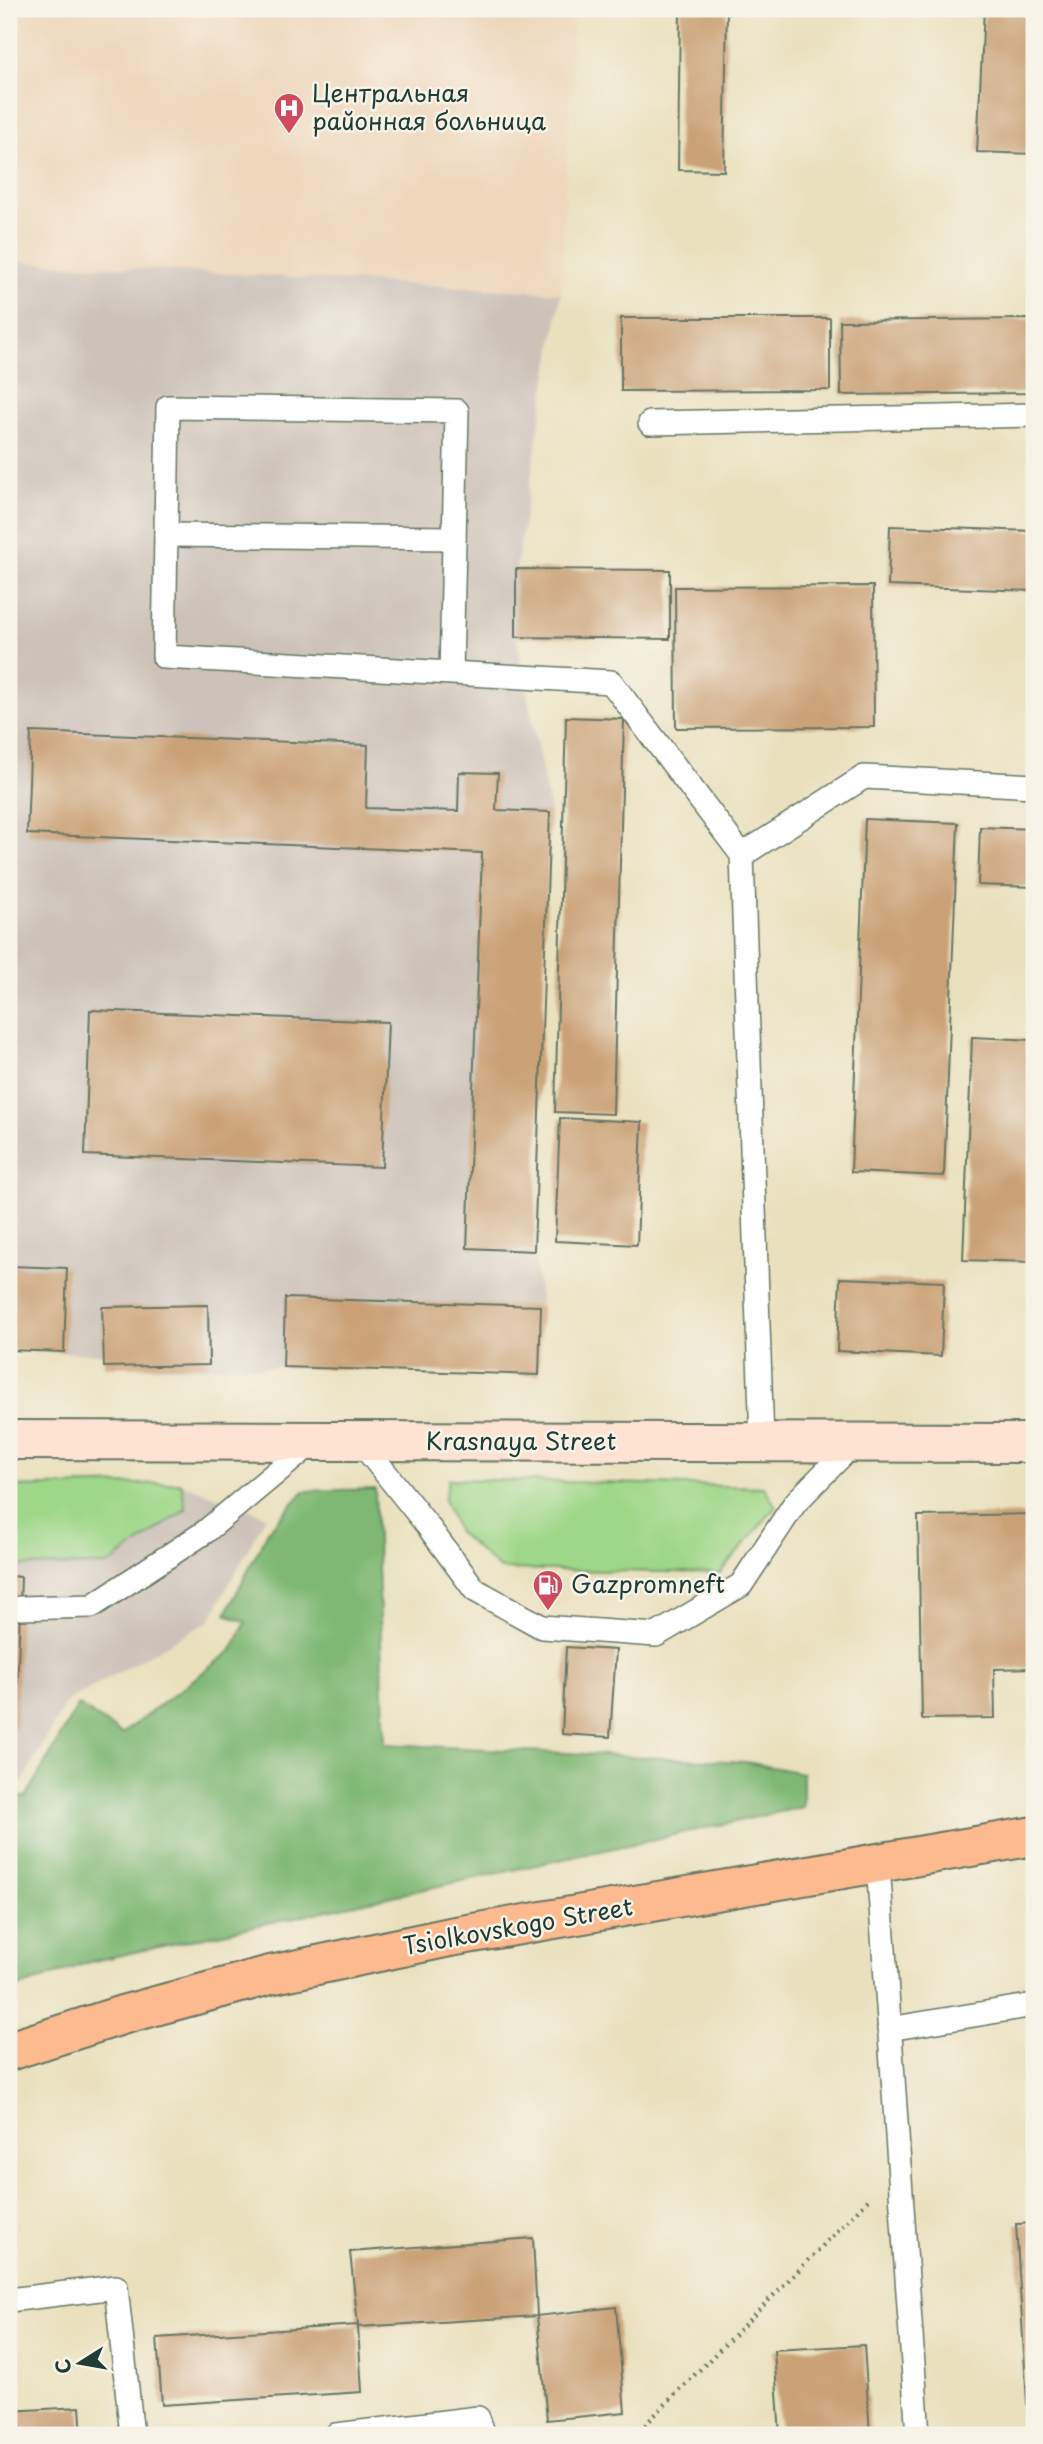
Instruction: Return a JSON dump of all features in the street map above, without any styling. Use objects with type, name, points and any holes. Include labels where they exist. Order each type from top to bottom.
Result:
[{"type":"main road","name":"Krasnaya Street","points":[[9,1440],[1034,1443]]},
{"type":"main road","name":"Tsiolkovskogo Street","points":[[9,2050],[122,2015],[270,1975],[450,1937],[1034,1836]]},
{"type":"lane","points":[[452,673],[457,411],[168,407],[164,657],[611,682],[742,855],[762,1442]]},
{"type":"lane","points":[[650,423],[1034,415]]},
{"type":"lane","points":[[166,535],[454,538]]},
{"type":"lane","points":[[742,855],[864,777],[1034,786]]},
{"type":"lane","points":[[20,1608],[92,1606],[205,1532],[314,1441]]},
{"type":"lane","points":[[360,1441],[427,1525],[474,1590],[542,1627],[656,1635],[740,1585],[795,1503],[854,1443]]},
{"type":"lane","points":[[878,1864],[918,2435]]},
{"type":"lane","points":[[889,2029],[1034,2005]]},
{"type":"lane","points":[[9,2300],[116,2287],[132,2435]]},
{"type":"lane","points":[[336,2435],[478,2418],[484,2435]]},
{"type":"path","points":[[635,2435],[899,2168]]},
{"type":"shaded area","name":"Центральная районная больница","points":[[9,9],[574,9],[561,293],[9,261]]},
{"type":"shaded area","points":[[9,261],[561,293],[516,569],[516,637],[550,812],[534,1251],[541,1306],[539,1375],[283,1367],[104,1367],[103,1354],[9,1350]]},
{"type":"shaded area","points":[[181,1483],[266,1516],[209,1621],[66,1702],[21,1784],[9,1782],[9,1487]]},
{"type":"green space","points":[[449,1479],[764,1487],[776,1507],[720,1573],[500,1569],[458,1532],[444,1500]]},
{"type":"green space","points":[[181,1483],[186,1509],[108,1565],[9,1566],[9,1487]]},
{"type":"green space","points":[[375,1489],[385,1744],[746,1762],[803,1773],[803,1807],[89,1962],[9,1991],[9,1796],[26,1797],[78,1705],[122,1734],[232,1650],[246,1622],[226,1614],[268,1531],[304,1491]]},
{"type":"building","points":[[680,9],[727,9],[724,171],[678,170]]},
{"type":"building","points":[[984,9],[1034,9],[1034,154],[977,152]]},
{"type":"building","points":[[621,318],[830,318],[830,390],[621,391]]},
{"type":"building","points":[[1034,319],[1034,393],[841,395],[840,321]]},
{"type":"building","points":[[890,526],[1034,531],[1034,591],[888,586]]},
{"type":"building","points":[[516,569],[670,570],[670,639],[516,637]]},
{"type":"building","points":[[873,586],[874,727],[676,728],[675,587]]},
{"type":"building","points":[[566,717],[624,719],[613,1114],[555,1112]]},
{"type":"building","points":[[31,732],[368,745],[366,808],[458,811],[459,772],[498,773],[496,810],[550,812],[534,1251],[467,1248],[482,853],[27,834]]},
{"type":"building","points":[[865,819],[958,823],[944,1176],[851,1172]]},
{"type":"building","points":[[980,827],[1034,829],[1034,887],[978,885]]},
{"type":"building","points":[[90,1010],[388,1022],[382,1167],[85,1155]]},
{"type":"building","points":[[972,1037],[1034,1040],[1034,1262],[963,1260]]},
{"type":"building","points":[[560,1118],[642,1122],[637,1245],[555,1241]]},
{"type":"building","points":[[9,1266],[67,1268],[64,1352],[9,1350]]},
{"type":"building","points":[[840,1278],[944,1282],[941,1356],[837,1351]]},
{"type":"building","points":[[285,1298],[541,1306],[539,1375],[283,1367]]},
{"type":"building","points":[[208,1305],[209,1365],[104,1367],[102,1307]]},
{"type":"building","points":[[1034,1514],[1034,1668],[994,1669],[995,1718],[922,1719],[918,1516]]},
{"type":"building","points":[[9,1576],[21,1577],[16,1728],[9,1728]]},
{"type":"building","points":[[566,1647],[616,1650],[610,1737],[562,1734]]},
{"type":"building","points":[[1034,2223],[1034,2435],[1029,2435],[1016,2224]]},
{"type":"building","points":[[533,2238],[537,2316],[358,2327],[362,2392],[162,2405],[157,2338],[358,2325],[350,2252]]},
{"type":"building","points":[[616,2307],[625,2412],[547,2420],[537,2316]]},
{"type":"building","points":[[864,2345],[870,2435],[780,2435],[774,2350]]},
{"type":"building","points":[[80,2407],[82,2435],[9,2435],[9,2411]]},
{"type":"place","name":"Центральная районная больница","points":[[289,135]]},
{"type":"place","name":"Gazpromneft","points":[[548,1612]]}]
